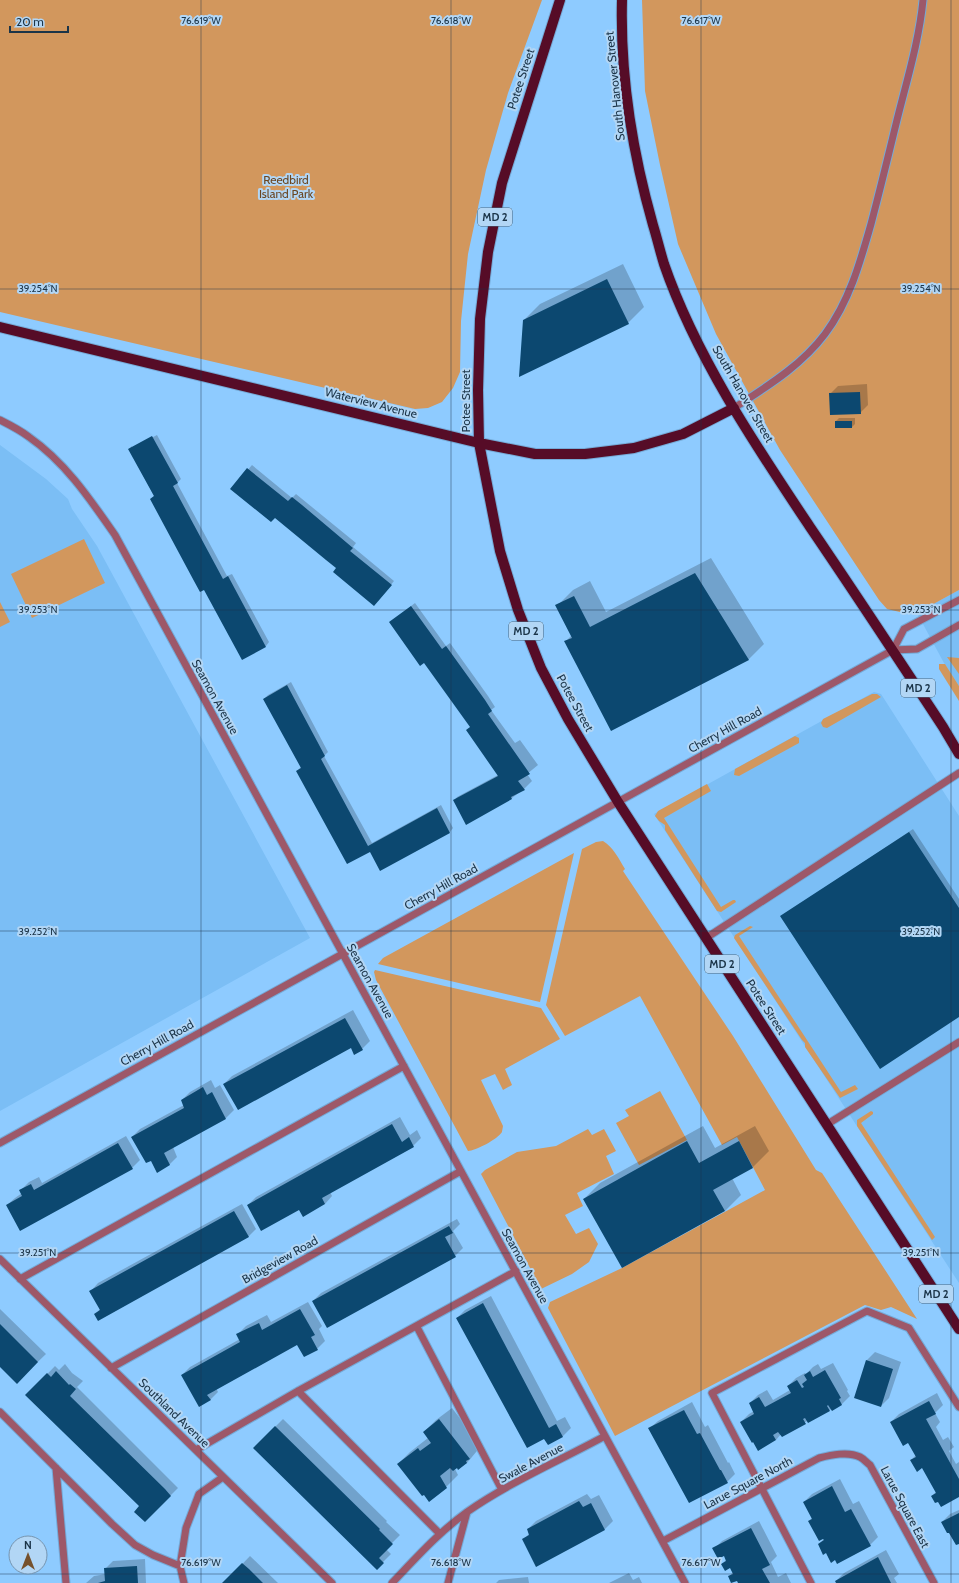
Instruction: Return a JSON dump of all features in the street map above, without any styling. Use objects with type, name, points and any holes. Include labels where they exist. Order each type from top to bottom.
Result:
[{"type":"main road","name":"Potee Street","points":[[560,0],[502,182],[488,252],[480,319],[478,443],[500,551],[518,610],[541,668],[568,719],[618,802],[959,1330]]},
{"type":"main road","name":"South Hanover Street","points":[[622,0],[622,29],[626,95],[634,149],[646,200],[664,264],[688,322],[734,408],[785,490],[893,650],[959,754]]},
{"type":"main road","name":"Waterview Avenue","points":[[0,327],[478,443],[535,454],[585,454],[627,449],[683,434],[734,408]]},
{"type":"street","points":[[734,408],[777,380],[805,357],[825,334],[841,309],[858,271],[876,205],[914,49],[923,0]]},
{"type":"street","name":"Seamon Avenue","points":[[0,420],[29,437],[61,464],[86,494],[115,535],[460,1171],[686,1583]]},
{"type":"street","points":[[893,650],[904,629],[959,600]]},
{"type":"street","points":[[893,650],[917,649],[959,624]]},
{"type":"street","name":"Cherry Hill Road","points":[[0,1143],[893,650]]},
{"type":"street","points":[[706,938],[959,773]]},
{"type":"street","points":[[826,1125],[959,1042]]},
{"type":"street","points":[[20,1279],[404,1066]]},
{"type":"street","name":"Bridgeview Road","points":[[111,1368],[460,1171]]},
{"type":"street","name":"Southland Avenue","points":[[0,1259],[332,1583]]},
{"type":"street","points":[[196,1450],[298,1391],[516,1272]]},
{"type":"street","points":[[811,1583],[712,1393],[867,1311],[909,1328],[959,1407]]},
{"type":"street","points":[[417,1327],[502,1490]]},
{"type":"street","points":[[298,1391],[440,1534]]},
{"type":"street","points":[[0,1412],[135,1545],[153,1555],[180,1566]]},
{"type":"street","name":"Swale Avenue","points":[[392,1583],[440,1534],[467,1512],[502,1490],[605,1436]]},
{"type":"street","name":"Larue Square North","points":[[663,1541],[819,1458],[846,1454]]},
{"type":"street","name":"Larue Square East","points":[[846,1454],[860,1457],[870,1465],[934,1583]]},
{"type":"street","points":[[56,1468],[66,1583]]},
{"type":"street","points":[[184,1583],[180,1566],[186,1528],[199,1494],[223,1477]]},
{"type":"street","points":[[448,1583],[467,1512]]},
{"type":"shaded area","points":[[0,445],[46,479],[68,499],[72,509],[97,546],[310,938],[0,1111]]},
{"type":"shaded area","points":[[959,590],[959,686],[944,663],[917,613]]},
{"type":"shaded area","points":[[874,692],[881,694],[959,816],[959,1283],[654,814]]},
{"type":"green space","name":"Reedbird Island Park","points":[[0,0],[542,0],[508,93],[486,170],[468,254],[461,321],[460,372],[453,388],[442,402],[428,408],[415,409],[0,312]]},
{"type":"green space","points":[[642,0],[959,0],[959,590],[917,613],[900,612],[887,609],[879,600],[780,450],[716,334],[678,244],[660,165],[645,91]]},
{"type":"green space","points":[[84,539],[105,583],[32,618],[11,574]]},
{"type":"green space","points":[[0,602],[10,622],[0,627]]},
{"type":"green space","points":[[947,657],[959,658],[959,674]]},
{"type":"green space","points":[[939,664],[945,664],[959,686],[959,701],[939,669]]},
{"type":"green space","points":[[872,694],[877,694],[881,697],[827,728],[823,727],[821,723],[823,719]]},
{"type":"green space","points":[[795,736],[799,738],[799,743],[739,776],[734,775],[735,769]]},
{"type":"green space","points":[[707,784],[711,791],[664,818],[721,907],[735,900],[736,902],[721,912],[717,911],[665,830],[665,825],[655,816],[658,811]]},
{"type":"green space","points":[[603,841],[610,846],[618,857],[625,869],[623,871],[733,1036],[816,1170],[822,1173],[917,1319],[891,1307],[881,1310],[865,1305],[615,1436],[548,1308],[550,1302],[622,1268],[765,1190],[737,1137],[722,1145],[640,996],[565,1036],[546,1005],[582,849],[596,842]]},
{"type":"green space","points":[[574,853],[540,1002],[378,964],[383,958]]},
{"type":"green space","points":[[750,926],[753,927],[739,936],[841,1092],[855,1085],[858,1089],[840,1098],[805,1047],[805,1043],[734,938],[735,935]]},
{"type":"green space","points":[[375,970],[541,1008],[560,1039],[505,1069],[512,1085],[503,1090],[495,1074],[481,1080],[503,1126],[502,1132],[496,1138],[481,1147],[468,1151],[376,980]]},
{"type":"green space","points":[[660,1091],[687,1140],[639,1165],[616,1123],[629,1116],[625,1110]]},
{"type":"green space","points":[[871,1111],[873,1114],[861,1123],[935,1237],[932,1240],[857,1126],[857,1120]]},
{"type":"green space","points":[[588,1129],[592,1135],[604,1129],[616,1151],[606,1156],[614,1174],[577,1193],[583,1206],[565,1215],[576,1234],[589,1228],[598,1244],[589,1262],[572,1274],[541,1289],[481,1174],[485,1170],[517,1152],[556,1146]]},
{"type":"building","points":[[607,279],[629,324],[519,377],[523,320]]},
{"type":"building","points":[[860,392],[861,414],[830,415],[829,393]]},
{"type":"building","points":[[835,421],[852,421],[852,428],[835,428]]},
{"type":"building","points":[[152,436],[178,483],[173,486],[223,579],[228,576],[266,647],[242,660],[204,590],[200,592],[194,581],[150,499],[154,496],[128,449]]},
{"type":"building","points":[[247,468],[288,501],[292,497],[302,505],[353,548],[350,551],[392,585],[374,606],[333,572],[336,568],[275,518],[271,522],[230,489]]},
{"type":"building","points":[[695,573],[749,660],[611,731],[564,641],[572,638],[555,605],[574,596],[590,627]]},
{"type":"building","points":[[411,606],[442,649],[446,646],[485,700],[492,711],[488,714],[530,774],[518,781],[525,790],[466,825],[453,800],[498,776],[466,730],[470,727],[424,663],[420,666],[389,622]]},
{"type":"building","points":[[287,685],[325,756],[321,759],[368,846],[437,808],[450,833],[380,871],[370,852],[347,864],[296,771],[301,768],[263,699]]},
{"type":"building","points":[[909,832],[959,908],[959,1017],[880,1069],[780,916]]},
{"type":"building","points":[[345,1018],[363,1050],[354,1055],[351,1048],[238,1110],[223,1084]]},
{"type":"building","points":[[203,1087],[207,1095],[212,1092],[226,1119],[164,1153],[170,1165],[157,1173],[151,1161],[146,1163],[131,1137],[184,1108],[181,1100]]},
{"type":"building","points":[[392,1124],[402,1142],[409,1137],[414,1147],[322,1198],[325,1204],[303,1217],[299,1210],[261,1231],[247,1205]]},
{"type":"building","points":[[687,1141],[699,1163],[739,1141],[753,1168],[713,1190],[725,1211],[622,1268],[583,1199]]},
{"type":"building","points":[[118,1143],[133,1169],[20,1231],[6,1205],[22,1196],[19,1190],[31,1184],[34,1190]]},
{"type":"building","points":[[234,1211],[249,1237],[98,1321],[94,1314],[100,1310],[89,1291]]},
{"type":"building","points":[[449,1226],[453,1233],[445,1237],[456,1257],[327,1328],[312,1301]]},
{"type":"building","points":[[483,1303],[549,1428],[556,1424],[563,1437],[548,1445],[544,1439],[527,1448],[456,1318]]},
{"type":"building","points":[[300,1309],[315,1335],[311,1337],[318,1350],[304,1357],[297,1345],[207,1395],[211,1400],[199,1407],[181,1375],[240,1342],[236,1334],[259,1323],[262,1330]]},
{"type":"building","points":[[0,1324],[38,1362],[17,1384],[0,1367]]},
{"type":"building","points":[[866,1360],[893,1369],[881,1407],[854,1398]]},
{"type":"building","points":[[825,1370],[841,1398],[839,1399],[842,1405],[832,1411],[828,1405],[827,1406],[830,1411],[808,1423],[805,1418],[803,1419],[806,1424],[782,1437],[778,1432],[773,1435],[776,1440],[758,1451],[740,1422],[754,1414],[749,1403],[759,1397],[765,1407],[791,1393],[787,1386],[797,1380],[802,1388],[804,1387],[802,1384],[807,1380],[804,1375],[810,1371],[813,1377]]},
{"type":"building","points":[[56,1371],[69,1385],[70,1384],[76,1389],[70,1396],[171,1496],[145,1522],[134,1512],[139,1506],[25,1395],[47,1373],[51,1377]]},
{"type":"building","points":[[929,1401],[936,1414],[926,1419],[959,1479],[959,1497],[941,1507],[938,1502],[935,1503],[931,1496],[936,1493],[922,1468],[917,1472],[910,1460],[916,1457],[908,1443],[903,1446],[890,1422]]},
{"type":"building","points":[[684,1410],[697,1434],[700,1433],[728,1483],[689,1503],[648,1428]]},
{"type":"building","points":[[439,1419],[470,1459],[466,1461],[467,1463],[458,1470],[457,1468],[453,1471],[450,1468],[440,1476],[447,1488],[429,1502],[424,1495],[422,1496],[397,1464],[418,1448],[420,1451],[431,1443],[423,1432]]},
{"type":"building","points":[[275,1426],[380,1529],[379,1530],[393,1544],[379,1558],[384,1563],[377,1570],[253,1448]]},
{"type":"building","points":[[832,1486],[845,1512],[851,1509],[871,1546],[837,1564],[835,1560],[831,1563],[826,1553],[823,1555],[818,1544],[824,1540],[819,1541],[808,1521],[812,1519],[803,1502]]},
{"type":"building","points":[[579,1501],[583,1507],[591,1503],[605,1530],[536,1567],[522,1539],[529,1535],[527,1529]]},
{"type":"building","points":[[959,1513],[959,1544],[956,1545],[941,1522]]},
{"type":"building","points":[[751,1528],[770,1565],[762,1569],[770,1583],[738,1583],[737,1581],[731,1583],[728,1576],[733,1574],[730,1568],[725,1571],[721,1564],[726,1561],[724,1556],[718,1559],[712,1548]]},
{"type":"building","points":[[878,1557],[891,1583],[836,1583],[835,1581]]},
{"type":"building","points":[[242,1563],[249,1569],[263,1583],[222,1583]]},
{"type":"building","points":[[137,1566],[138,1583],[98,1583],[105,1581],[104,1568]]}]
